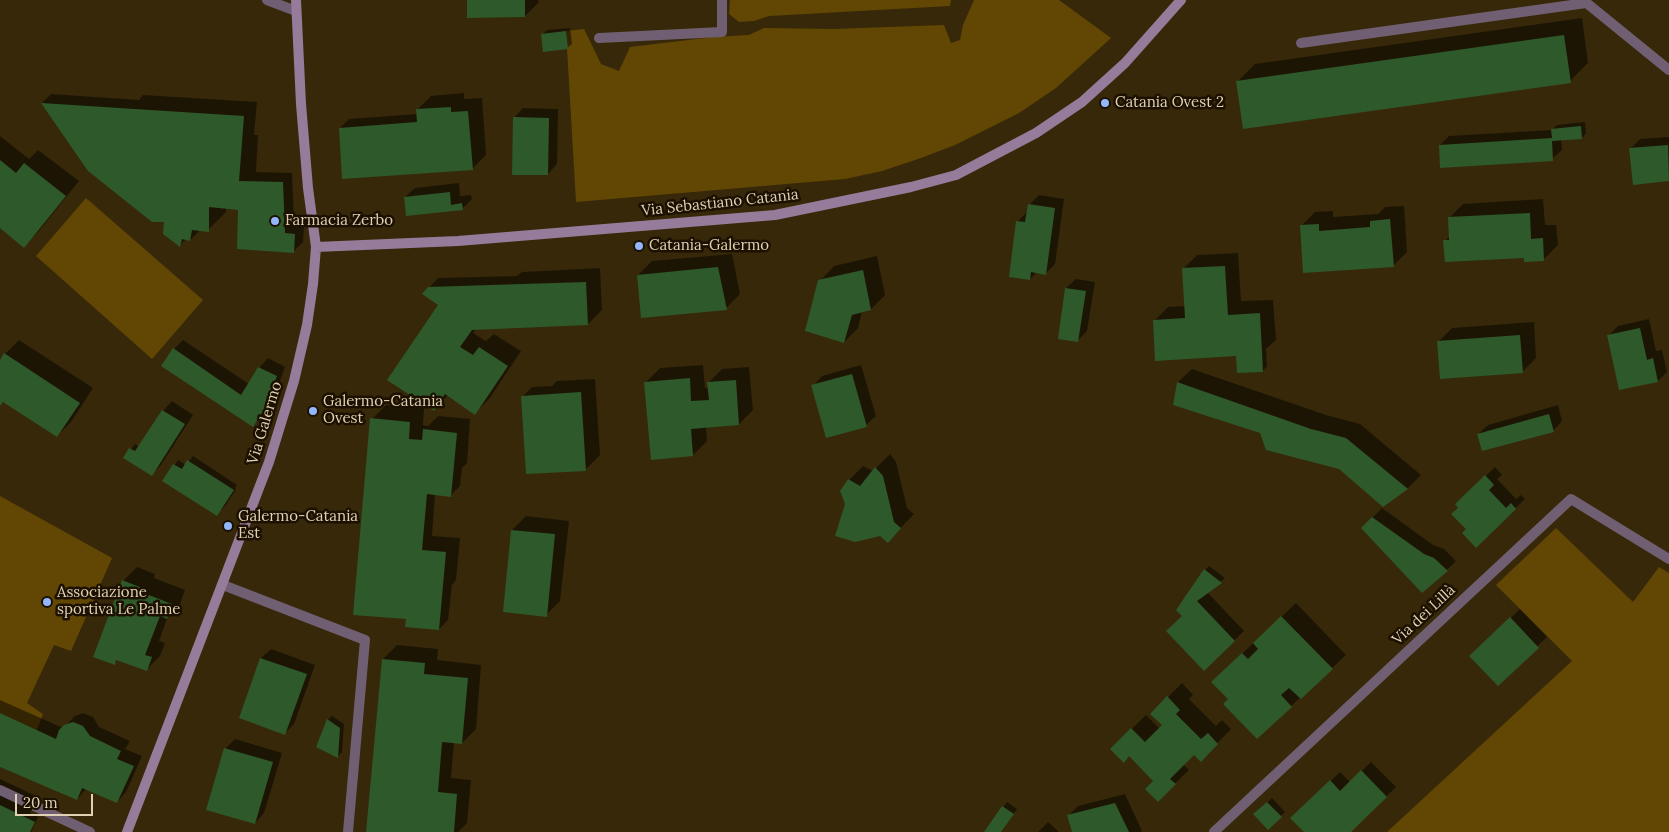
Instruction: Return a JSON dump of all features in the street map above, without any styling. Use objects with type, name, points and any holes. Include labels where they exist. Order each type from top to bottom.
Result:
[{"type":"main road","name":"Via Galermo","points":[[127,832],[269,462],[294,380],[307,325],[316,247],[302,123],[296,0]]},
{"type":"main road","name":"Via Sebastiano Catania","points":[[316,247],[458,241],[775,215],[911,187],[956,174],[1036,133],[1082,102],[1126,63],[1181,0]]},
{"type":"street","points":[[267,0],[296,11]]},
{"type":"street","points":[[599,38],[722,32],[722,0]]},
{"type":"street","points":[[1301,42],[1585,1],[1669,70]]},
{"type":"street","name":"Via dei Lillà","points":[[1214,832],[1571,499],[1669,559]]},
{"type":"street","points":[[223,585],[366,640],[348,832]]},
{"type":"street","points":[[0,790],[90,832]]},
{"type":"shaded area","points":[[730,0],[951,0],[950,6],[769,16],[754,21],[739,22],[729,14]]},
{"type":"shaded area","points":[[974,0],[1059,0],[1111,38],[1056,88],[1019,113],[955,145],[882,171],[845,179],[576,202],[566,31],[584,29],[601,64],[619,71],[630,47],[713,37],[749,35],[764,28],[834,29],[944,25],[951,43],[960,40],[963,25]]},
{"type":"shaded area","points":[[86,198],[203,300],[152,359],[36,256]]},
{"type":"shaded area","name":"Associazione sportiva Le Palme","points":[[0,496],[112,558],[71,651],[54,645],[27,703],[43,714],[34,737],[0,722]]},
{"type":"shaded area","points":[[1556,528],[1633,602],[1659,567],[1669,573],[1669,832],[1387,832],[1572,661],[1496,585]]},
{"type":"building","points":[[467,0],[525,0],[525,17],[467,18]]},
{"type":"building","points":[[566,31],[568,49],[543,52],[541,34]]},
{"type":"building","points":[[1564,35],[1571,83],[1243,129],[1236,81]]},
{"type":"building","points":[[41,103],[244,116],[239,181],[283,182],[285,233],[295,234],[294,253],[237,249],[238,210],[209,207],[209,232],[192,230],[190,241],[182,239],[180,247],[163,234],[164,222],[152,222],[88,171]]},
{"type":"building","points":[[451,107],[451,112],[468,111],[473,170],[342,179],[339,128],[417,122],[416,109]]},
{"type":"building","points":[[513,117],[549,118],[548,175],[512,175]]},
{"type":"building","points":[[1581,126],[1582,139],[1552,141],[1553,161],[1440,168],[1439,145],[1552,138],[1551,129]]},
{"type":"building","points":[[1668,145],[1669,181],[1633,185],[1629,148]]},
{"type":"building","points":[[0,160],[16,173],[24,163],[66,196],[24,248],[0,228]]},
{"type":"building","points":[[450,192],[451,205],[462,203],[463,210],[406,216],[404,197]]},
{"type":"building","points":[[1028,204],[1055,208],[1046,275],[1031,272],[1030,280],[1009,277],[1016,221],[1025,222]]},
{"type":"building","points":[[1530,213],[1531,239],[1543,238],[1544,261],[1524,262],[1524,258],[1445,262],[1443,240],[1449,240],[1448,217]]},
{"type":"building","points":[[1390,219],[1394,267],[1303,273],[1300,225],[1319,224],[1319,231],[1370,227],[1370,221]]},
{"type":"building","points":[[1225,266],[1228,315],[1260,313],[1263,372],[1237,373],[1236,356],[1155,361],[1153,320],[1185,318],[1182,268]]},
{"type":"building","points":[[718,267],[727,310],[641,318],[637,275]]},
{"type":"building","points":[[863,270],[871,310],[852,315],[844,343],[805,331],[818,280]]},
{"type":"building","points":[[586,282],[588,325],[472,330],[460,347],[473,355],[479,347],[508,366],[475,415],[445,394],[434,411],[387,380],[438,305],[422,294],[428,287]]},
{"type":"building","points":[[1065,288],[1086,291],[1078,342],[1058,339]]},
{"type":"building","points":[[1640,328],[1647,360],[1653,358],[1658,382],[1619,390],[1607,335]]},
{"type":"building","points":[[1520,335],[1523,373],[1440,379],[1437,341]]},
{"type":"building","points":[[173,348],[241,395],[258,367],[277,376],[264,410],[253,427],[161,366]]},
{"type":"building","points":[[4,353],[80,403],[57,437],[3,402],[0,406],[0,360]]},
{"type":"building","points":[[852,374],[867,427],[826,438],[811,385]]},
{"type":"building","points":[[690,378],[691,401],[709,400],[707,382],[736,380],[739,425],[691,429],[693,456],[651,460],[644,382]]},
{"type":"building","points":[[1177,382],[1311,429],[1346,438],[1408,489],[1383,507],[1339,469],[1266,450],[1260,433],[1173,405]]},
{"type":"building","points":[[581,392],[586,471],[526,474],[521,396]]},
{"type":"building","points":[[162,410],[185,424],[152,476],[123,458],[129,448],[135,451]]},
{"type":"building","points":[[1549,414],[1554,432],[1482,451],[1477,434]]},
{"type":"building","points":[[370,418],[410,422],[409,439],[422,440],[423,429],[457,433],[451,497],[427,494],[422,550],[446,552],[439,630],[405,627],[406,619],[353,615]]},
{"type":"building","points":[[187,460],[234,490],[217,516],[162,481],[173,464],[182,469]]},
{"type":"building","points":[[875,467],[883,476],[894,522],[901,528],[888,543],[880,536],[855,542],[835,536],[845,504],[840,491],[848,479],[860,486]]},
{"type":"building","points":[[1485,475],[1494,485],[1489,490],[1506,508],[1511,503],[1516,509],[1476,548],[1462,533],[1466,529],[1451,514],[1458,508],[1455,504]]},
{"type":"building","points":[[1372,517],[1424,554],[1434,558],[1448,571],[1422,593],[1361,528]]},
{"type":"building","points":[[511,530],[555,534],[547,617],[503,612]]},
{"type":"building","points":[[1204,569],[1222,583],[1197,601],[1235,641],[1204,671],[1166,631],[1182,616],[1176,610]]},
{"type":"building","points":[[122,580],[142,588],[141,592],[172,604],[167,619],[160,616],[145,655],[152,657],[147,671],[116,660],[115,665],[93,657]]},
{"type":"building","points":[[1281,616],[1333,669],[1301,699],[1289,688],[1281,695],[1292,707],[1257,739],[1223,704],[1228,699],[1211,682],[1242,653],[1248,659],[1258,649],[1253,643]]},
{"type":"building","points":[[1510,617],[1539,648],[1498,686],[1469,656]]},
{"type":"building","points":[[260,658],[307,674],[285,735],[239,718]]},
{"type":"building","points":[[382,659],[425,663],[424,674],[468,678],[462,744],[442,742],[438,792],[457,794],[454,832],[366,832]]},
{"type":"building","points":[[1167,696],[1180,710],[1176,714],[1201,739],[1208,733],[1218,744],[1201,762],[1194,755],[1170,779],[1176,784],[1158,802],[1145,789],[1153,781],[1129,756],[1124,763],[1110,749],[1131,728],[1145,742],[1162,725],[1150,714]]},
{"type":"building","points":[[0,713],[56,739],[59,730],[64,725],[73,722],[83,726],[90,736],[121,751],[117,759],[134,766],[117,803],[82,788],[77,800],[0,767]]},
{"type":"building","points":[[327,719],[340,728],[338,758],[316,747]]},
{"type":"building","points":[[224,748],[273,762],[255,824],[206,810]]},
{"type":"building","points":[[1361,770],[1387,797],[1351,832],[1304,832],[1290,818],[1330,780],[1340,791]]},
{"type":"building","points":[[1267,802],[1282,817],[1268,830],[1253,814]]},
{"type":"building","points":[[1115,803],[1129,832],[1072,832],[1067,815]]},
{"type":"building","points":[[0,805],[35,822],[30,832],[0,832]]},
{"type":"building","points":[[1002,806],[1014,814],[1001,832],[984,832]]},
{"type":"place","name":"Catania Ovest 2","points":[[1105,103]]},
{"type":"place","name":"Farmacia Zerbo","points":[[275,221]]},
{"type":"place","name":"Catania-Galermo","points":[[639,246]]},
{"type":"place","name":"Galermo-Catania Ovest","points":[[313,411]]},
{"type":"place","name":"Galermo-Catania Est","points":[[228,526]]},
{"type":"place","name":"Associazione sportiva Le Palme","points":[[47,602]]}]
